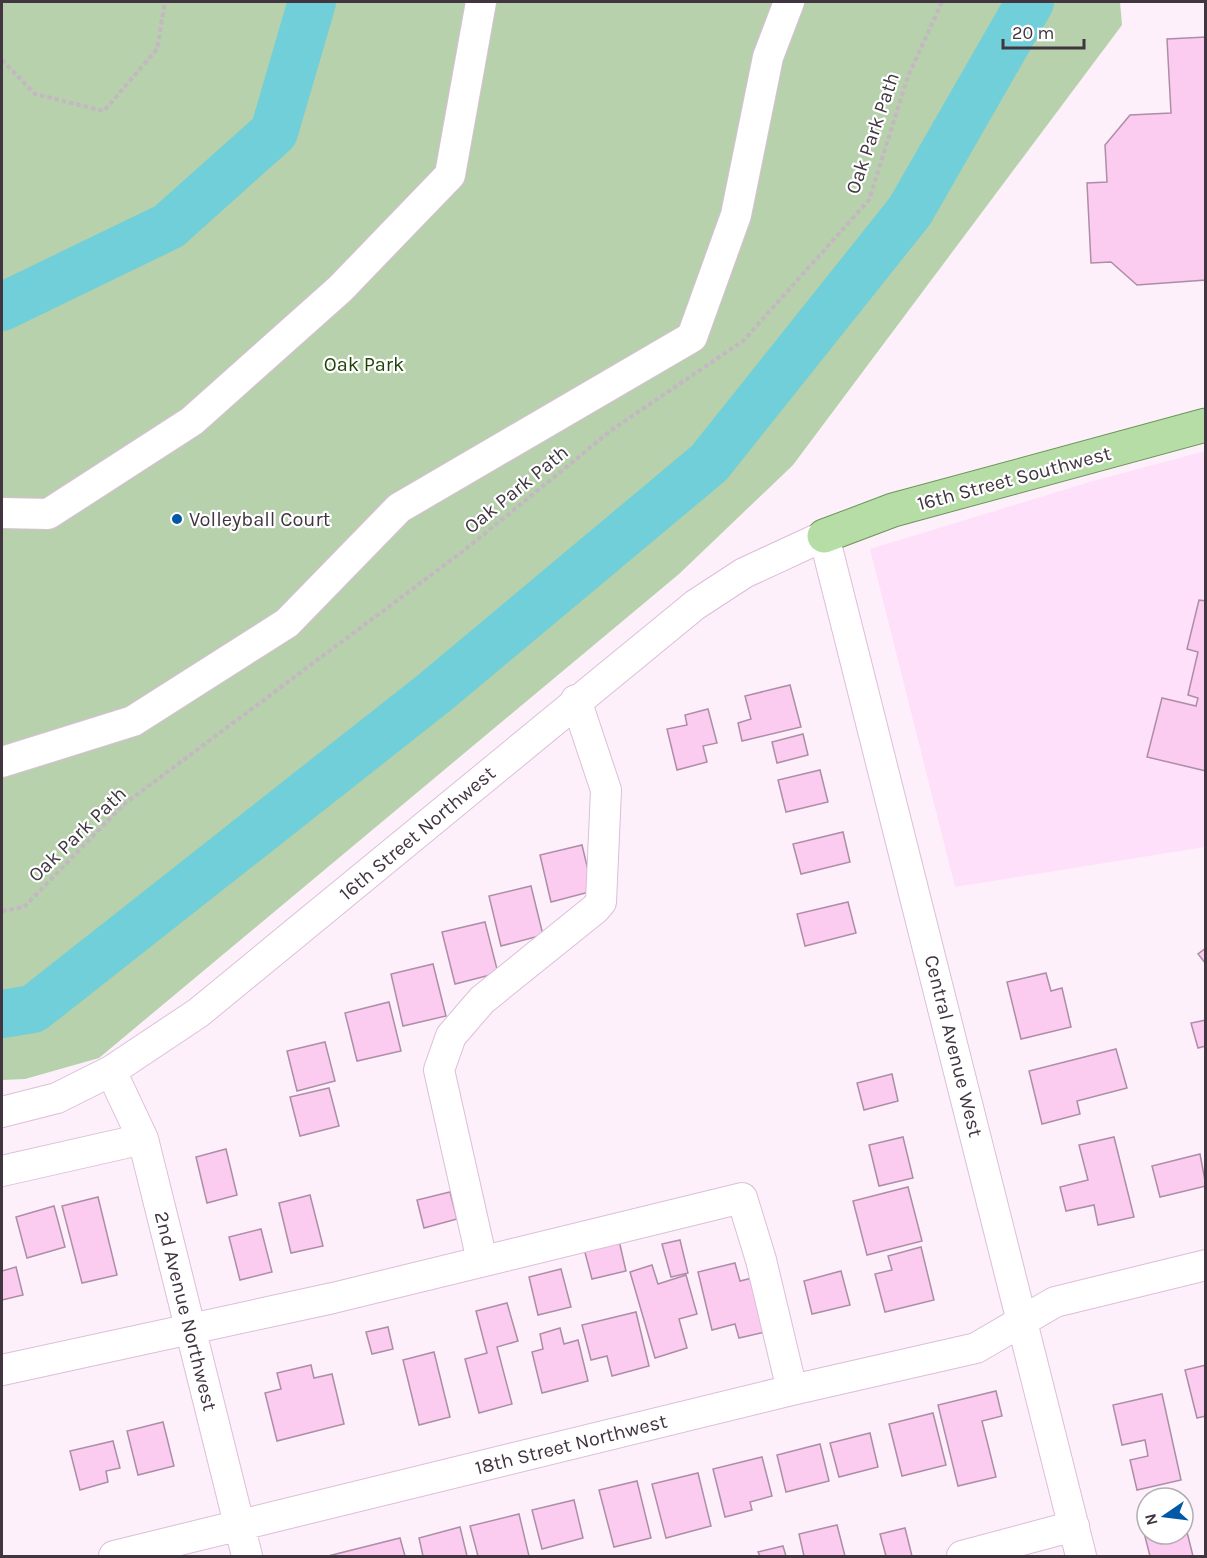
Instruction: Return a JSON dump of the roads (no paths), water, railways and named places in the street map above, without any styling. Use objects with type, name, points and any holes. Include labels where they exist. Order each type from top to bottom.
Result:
[{"type":"main road","name":"16th Street Southwest","points":[[824,536],[893,510],[1206,425]]},
{"type":"street","points":[[2,513],[48,514],[192,421],[340,289],[450,175],[481,2]]},
{"type":"street","points":[[2,762],[133,721],[287,623],[399,508],[692,337],[736,215],[768,57],[789,2]]},
{"type":"street","name":"16th Street Northwest","points":[[2,1112],[57,1098],[111,1071],[198,1013],[695,604],[744,573],[824,536]]},
{"type":"street","name":"Central Avenue West","points":[[824,536],[1081,1557]]},
{"type":"street","points":[[482,1261],[439,1070],[451,1036],[482,1000],[601,902],[606,790],[576,700]]},
{"type":"street","name":"2nd Avenue Northwest","points":[[111,1071],[143,1140],[247,1557]]},
{"type":"street","points":[[2,1171],[143,1140]]},
{"type":"street","points":[[2,1370],[190,1330],[742,1198],[762,1260],[792,1390]]},
{"type":"street","name":"18th Street Northwest","points":[[114,1557],[792,1390],[976,1348],[1055,1302],[1206,1265]]},
{"type":"street","points":[[962,1557],[1074,1526]]},
{"type":"waterway","points":[[2,307],[169,226],[274,132],[312,2]]},
{"type":"waterway","points":[[2,1014],[33,1009],[434,693],[709,463],[910,211],[1030,2]]},
{"type":"place","name":"Volleyball Court","points":[[177,519]]},
{"type":"park label","name":"Oak Park","points":[[364,364]]}]
